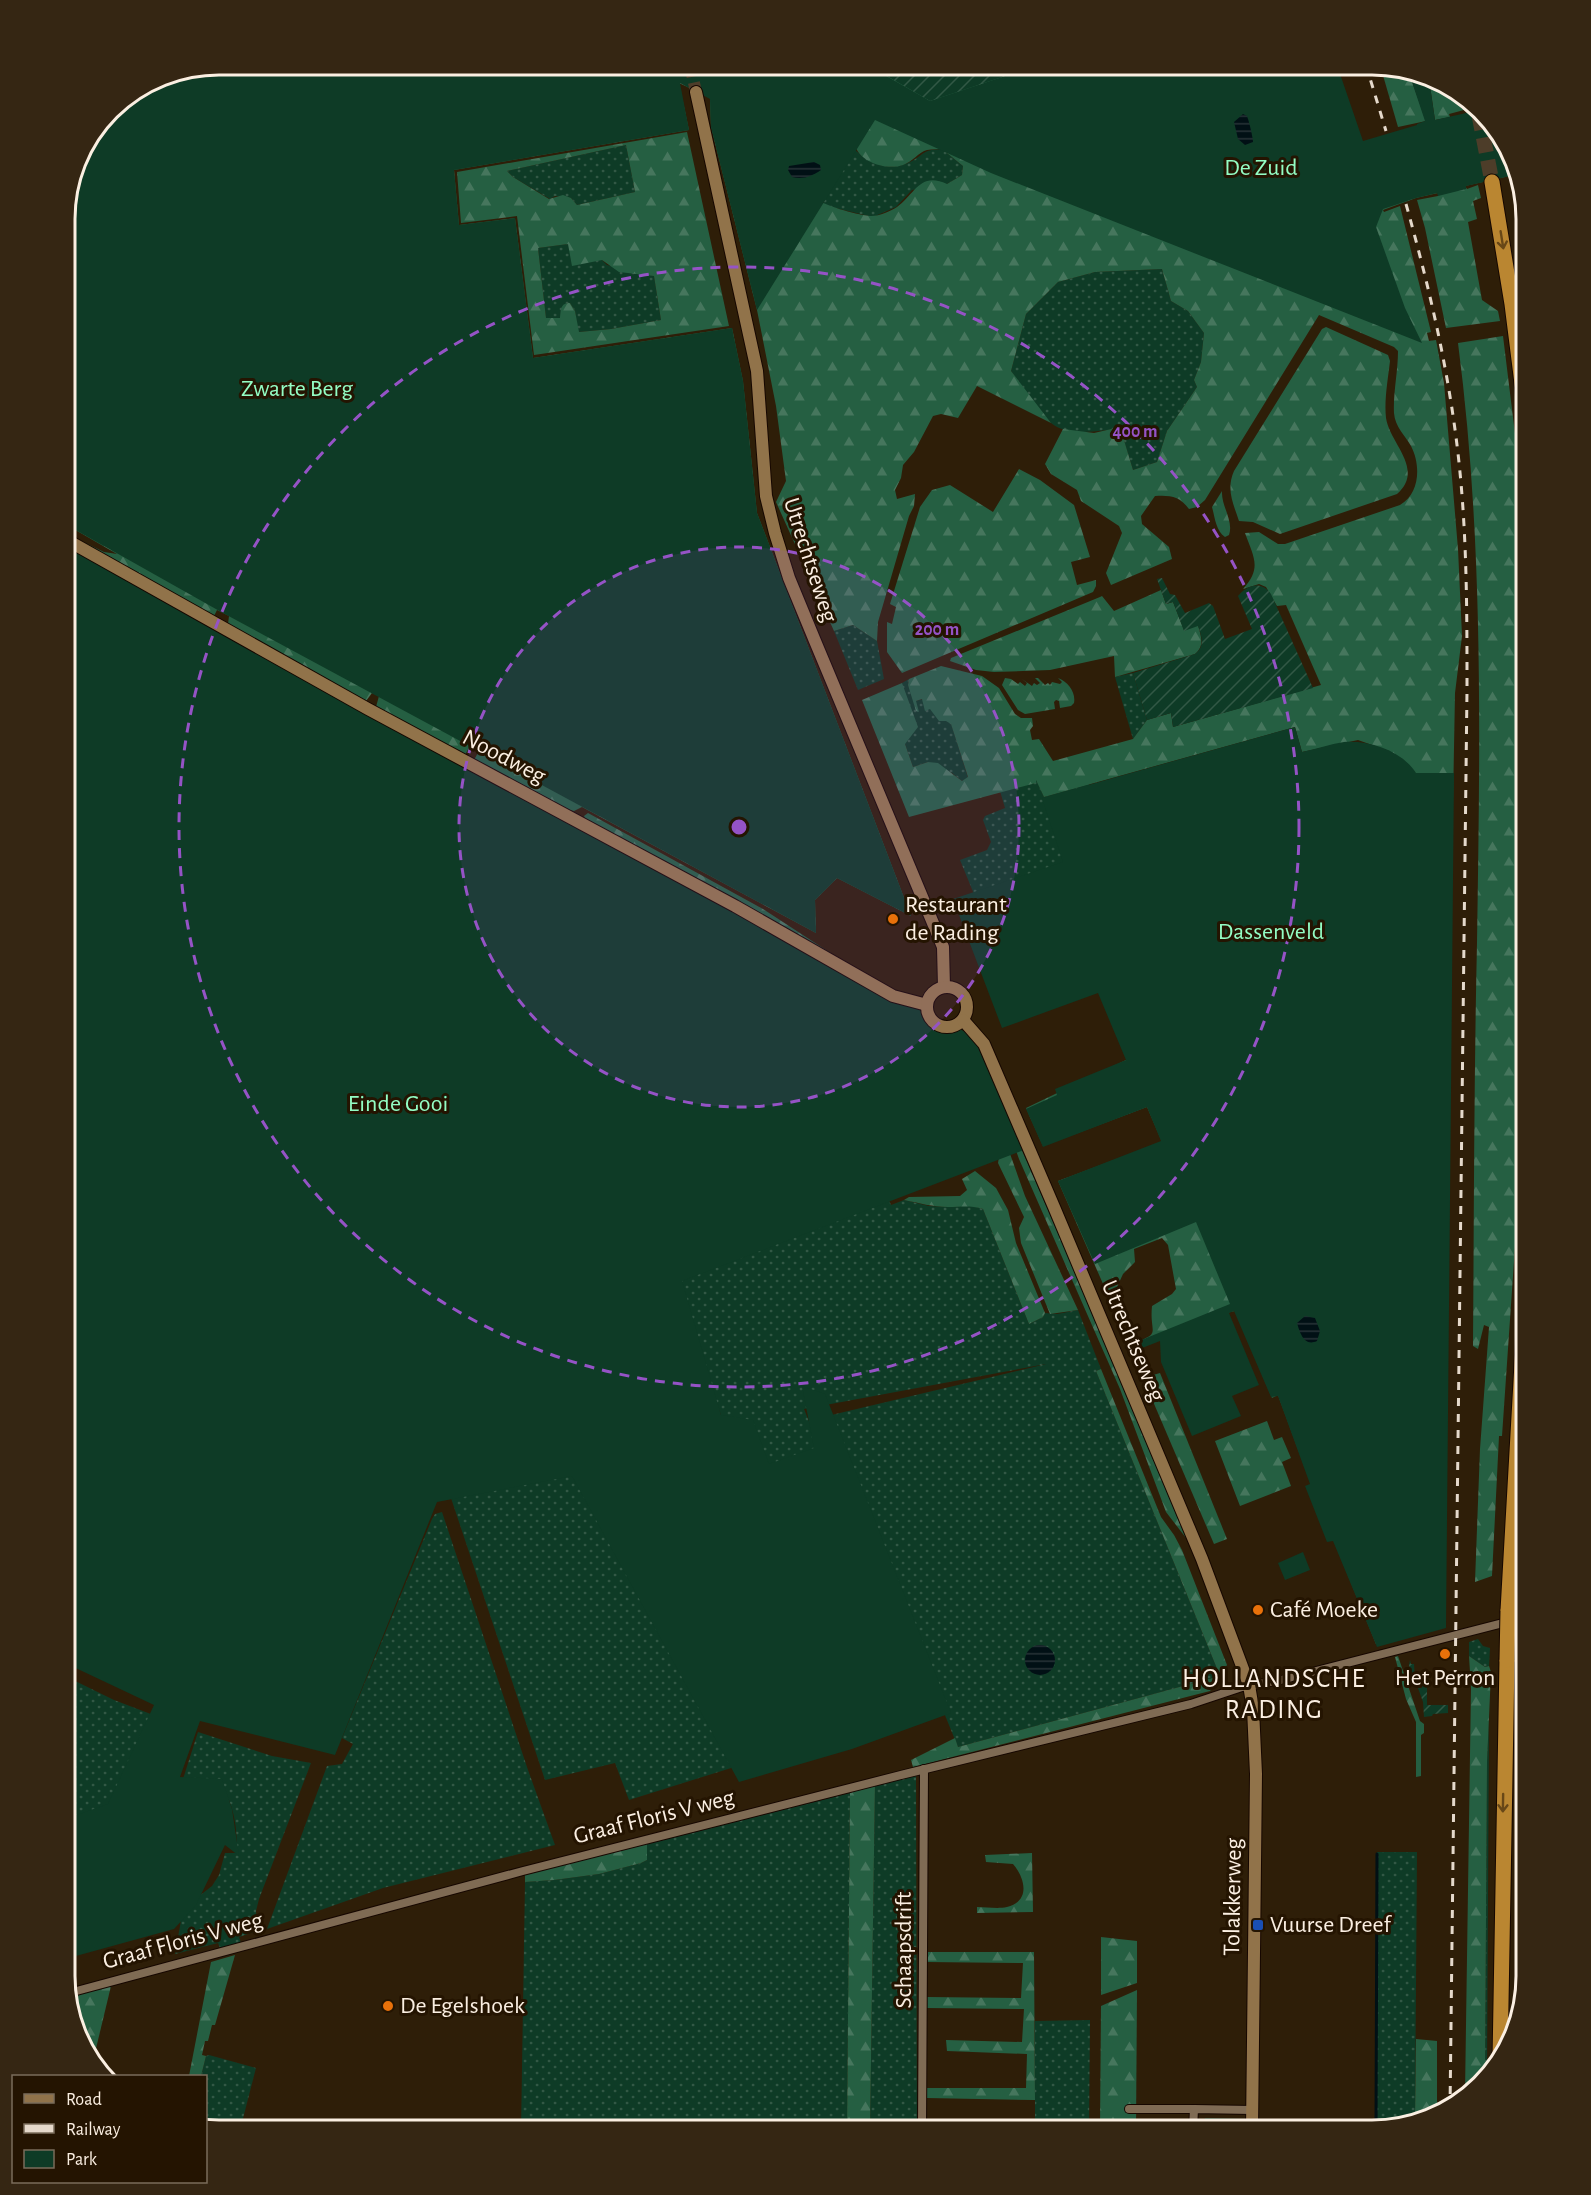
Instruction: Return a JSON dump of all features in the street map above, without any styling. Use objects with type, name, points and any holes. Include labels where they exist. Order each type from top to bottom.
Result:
[{"type":"highway","points":[[1492,183],[1516,333]]},
{"type":"highway","points":[[1500,2041],[1507,1660],[1516,1474]]},
{"type":"main road","name":"Utrechtseweg","points":[[696,92],[757,371],[766,496],[775,533],[789,578],[943,947],[944,987]]},
{"type":"main road","name":"Noodweg","points":[[75,545],[358,703],[725,901],[893,996],[927,1005]]},
{"type":"main road","points":[[944,987],[952,987],[960,991],[968,1005],[963,1020],[952,1027],[939,1026],[929,1017],[927,1005],[932,993],[944,987]]},
{"type":"main road","name":"Utrechtseweg","points":[[963,1020],[984,1044],[1202,1559],[1249,1685]]},
{"type":"main road","name":"Tolakkerweg","points":[[1249,1685],[1253,1708],[1256,1774],[1252,2120]]},
{"type":"street","name":"Graaf Floris V weg","points":[[76,1991],[534,1868],[1191,1704],[1249,1685],[1281,1680],[1516,1620]]},
{"type":"street","name":"Schaapsdrift","points":[[922,2120],[924,1769]]},
{"type":"street","points":[[1129,2109],[1252,2110]]},
{"type":"street","points":[[1193,2120],[1194,2109]]},
{"type":"green space","name":"Zwarte Berg","points":[[219,75],[884,75],[930,101],[1008,75],[1340,75],[1363,141],[1425,121],[1412,81],[1430,88],[1435,120],[1469,112],[1474,117],[1497,147],[1505,164],[1509,176],[1466,186],[1466,189],[1438,196],[1437,193],[1416,198],[1383,209],[1376,227],[1405,308],[1422,343],[991,173],[875,120],[757,310],[711,127],[710,99],[680,83],[689,130],[454,170],[459,225],[515,218],[533,358],[732,328],[743,381],[757,513],[911,916],[837,878],[815,900],[816,933],[223,613],[75,530],[76,200],[90,155],[105,131],[139,99],[173,83],[200,76]]},
{"type":"green space","name":"De Zuid","points":[[241,75],[423,158],[654,75],[692,75],[812,197],[840,209],[870,216],[876,216],[897,207],[924,182],[930,180],[947,184],[962,175],[963,166],[942,149],[924,151],[906,164],[897,167],[874,164],[862,156],[855,145],[773,75],[1238,75],[1373,210],[1424,190],[1509,176],[1465,186],[1467,189],[1478,185],[1481,198],[1473,201],[1477,219],[1468,222],[1482,300],[1498,311],[1500,321],[1446,328],[1417,200],[1438,196],[1438,193],[1383,210],[1384,212],[1400,206],[1431,332],[1427,333],[1429,341],[1436,340],[1444,383],[1458,549],[1462,636],[1455,693],[1441,1459],[1385,1643],[1376,1644],[1313,1490],[1278,1395],[1272,1398],[1235,1311],[1200,1319],[1132,1352],[1129,1345],[1151,1335],[1152,1306],[1176,1289],[1168,1245],[1162,1238],[1134,1249],[1135,1262],[1123,1274],[1117,1287],[1107,1293],[1058,1181],[1162,1142],[1147,1107],[1043,1146],[1026,1108],[1128,1059],[1100,993],[1086,993],[1389,751],[1358,740],[1302,752],[1295,727],[1044,797],[1036,780],[1036,783],[909,817],[862,700],[902,683],[918,727],[905,744],[913,767],[928,762],[938,763],[962,781],[968,777],[951,724],[939,721],[930,709],[925,711],[922,699],[916,701],[919,712],[916,711],[908,685],[909,679],[941,666],[982,676],[999,688],[1015,714],[1021,718],[1032,718],[1033,726],[1030,730],[1032,740],[1039,739],[1053,761],[1133,739],[1147,720],[1171,713],[1173,727],[1321,685],[1286,605],[1277,606],[1266,587],[1259,584],[1243,589],[1253,575],[1254,569],[1253,556],[1245,533],[1259,532],[1278,544],[1285,544],[1400,505],[1412,494],[1417,479],[1416,462],[1411,446],[1398,427],[1394,413],[1398,351],[1394,347],[1319,315],[1205,500],[1197,507],[1189,509],[1182,501],[1174,497],[1155,496],[1141,516],[1142,524],[1169,547],[1172,559],[1111,585],[1106,573],[1122,533],[1119,526],[1081,501],[1077,490],[1051,474],[1045,464],[1063,429],[1094,433],[1120,427],[1133,470],[1157,462],[1167,431],[1197,387],[1194,380],[1201,362],[1204,333],[1188,311],[1171,301],[1162,269],[1095,272],[1058,282],[1026,314],[1011,371],[1051,423],[977,386],[958,418],[941,414],[933,416],[914,452],[903,465],[901,478],[895,490],[897,499],[915,494],[914,506],[909,516],[878,622],[877,641],[853,625],[834,631],[776,502],[786,481],[776,406],[757,310],[711,127],[710,98],[679,83],[689,130],[454,170],[459,225],[515,218],[533,358],[732,328],[743,381],[757,513],[911,916],[837,878],[815,900],[816,933],[582,807],[574,811],[565,809],[474,760],[479,751],[470,746],[465,755],[376,707],[379,696],[372,693],[366,701],[228,624],[229,616],[217,610],[214,616],[75,538],[104,552],[117,554],[75,530],[76,200],[90,155],[111,124],[147,94],[191,78]]},
{"type":"green space","points":[[885,75],[1008,75],[930,101]]},
{"type":"green space","points":[[1383,75],[1412,81],[1426,121],[1398,127]]},
{"type":"green space","points":[[1430,88],[1452,99],[1464,110],[1449,114],[1450,117],[1435,120]]},
{"type":"green space","points":[[687,132],[729,326],[534,355],[517,216],[461,223],[457,172]],"holes":[[[626,145],[635,192],[577,205],[571,198],[563,195],[549,199],[507,171]],[[568,244],[572,266],[602,260],[619,272],[654,276],[661,320],[579,332],[575,311],[570,303],[563,306],[560,318],[546,318],[538,248]]]},
{"type":"green space","points":[[841,138],[865,157],[882,166],[901,165],[928,151],[942,149],[963,166],[962,175],[947,184],[912,190],[896,207],[873,217],[823,205]]},
{"type":"green space","points":[[626,145],[635,192],[577,205],[571,198],[555,196],[550,199],[507,171]]},
{"type":"green space","points":[[568,244],[602,260],[607,265],[654,276],[661,320],[578,332],[575,311],[570,303],[567,303],[561,318],[546,318],[538,248]]},
{"type":"green space","points":[[1162,269],[1171,301],[1188,311],[1204,333],[1201,362],[1194,380],[1197,387],[1167,431],[1157,462],[1133,470],[1120,428],[1075,432],[1058,427],[1041,412],[1011,371],[1026,314],[1058,282],[1095,272]]},
{"type":"green space","points":[[1326,327],[1388,355],[1390,361],[1386,418],[1407,466],[1408,475],[1405,485],[1397,494],[1280,534],[1253,522],[1239,521],[1230,490],[1234,471],[1322,329]]},
{"type":"green space","points":[[1503,336],[1516,442],[1516,1232],[1502,1436],[1499,1436],[1492,1576],[1475,1582],[1480,1449],[1489,1327],[1484,1325],[1478,1349],[1473,1346],[1479,792],[1478,642],[1472,492],[1458,343]]},
{"type":"green space","points":[[1019,469],[1040,480],[1074,505],[1090,557],[1071,562],[1077,585],[1096,580],[1093,592],[902,673],[887,652],[887,622],[892,624],[896,607],[890,604],[920,507],[932,490],[950,485],[993,512]]},
{"type":"green space","points":[[1222,491],[1230,524],[1229,535],[1225,537],[1218,528],[1212,507]]},
{"type":"green space","name":"Einde Gooi","points":[[75,545],[464,760],[991,1046],[1029,1148],[682,1281],[721,1415],[753,1420],[769,1464],[814,1448],[802,1386],[825,1394],[951,1713],[852,1749],[739,1782],[572,1476],[437,1502],[335,1755],[200,1721],[180,1777],[222,1779],[232,1809],[239,1856],[225,1845],[196,1905],[174,1929],[75,1956],[75,1816],[108,1804],[154,1705],[75,1668]]},
{"type":"green space","points":[[1162,578],[1170,594],[1175,595],[1185,613],[1209,603],[1213,606],[1225,639],[1252,629],[1238,596],[1250,587],[1263,587],[1271,594],[1313,688],[1173,727],[1171,713],[1147,720],[1133,673],[1195,654],[1201,645],[1198,626],[1184,631],[1173,602],[1166,604],[1157,579]]},
{"type":"green space","points":[[1161,590],[1166,604],[1173,602],[1184,630],[1198,625],[1201,644],[1195,654],[1115,677],[1114,656],[1050,670],[994,672],[976,670],[950,661],[951,658],[1102,596],[1114,611]]},
{"type":"green space","points":[[853,625],[877,641],[884,679],[858,690],[834,631]]},
{"type":"green space","points":[[1133,673],[1147,720],[1133,739],[1115,677]]},
{"type":"green space","points":[[1005,678],[1018,684],[1020,682],[1025,686],[1027,683],[1022,679],[1032,686],[1034,683],[1037,685],[1040,683],[1035,678],[1045,685],[1048,683],[1050,685],[1052,682],[1060,684],[1062,682],[1058,678],[1070,688],[1074,695],[1074,703],[1071,706],[1060,708],[1059,701],[1056,700],[1055,709],[1025,714],[1018,710],[1002,685]]},
{"type":"green space","points":[[909,679],[908,685],[916,701],[923,699],[936,715],[951,723],[968,778],[962,781],[952,773],[928,762],[913,767],[905,744],[902,683]]},
{"type":"green space","name":"Dassenveld","points":[[1295,727],[1302,752],[1344,742],[1364,743],[1394,753],[1410,765],[1416,773],[1454,773],[1446,1628],[1377,1647],[1333,1541],[1327,1542],[1305,1486],[1310,1484],[1278,1396],[1271,1397],[1234,1311],[1229,1313],[1259,1385],[1232,1396],[1241,1416],[1192,1436],[1161,1362],[1160,1341],[1132,1352],[1129,1345],[1230,1304],[1196,1222],[1095,1264],[1058,1181],[1161,1141],[1147,1107],[1043,1147],[1026,1109],[1057,1095],[1055,1089],[1126,1060],[1098,993],[1002,1028],[953,899],[1063,862],[1042,798]]},
{"type":"green space","points":[[1036,779],[1044,797],[1089,784],[1162,988],[1070,987],[1019,1004],[960,860],[987,850],[991,842],[983,820],[985,816],[1005,808],[1000,791],[1035,783]]},
{"type":"green space","points":[[588,813],[763,909],[852,967],[586,820],[584,816]]},
{"type":"green space","points":[[1007,1125],[1017,1139],[1071,1263],[1186,1538],[1166,1512],[1120,1389],[1019,1159]]},
{"type":"green space","points":[[1003,1134],[1025,1196],[1078,1310],[1050,1314],[1021,1243],[1019,1228],[1024,1217],[998,1163]]},
{"type":"green space","points":[[975,1171],[996,1188],[1008,1210],[1016,1243],[1045,1313],[1043,1317],[1029,1324],[983,1209],[937,1206],[904,1200],[909,1197],[960,1196],[967,1190],[962,1179]]},
{"type":"green space","points":[[886,1193],[891,1205],[904,1200],[929,1206],[970,1205],[983,1209],[1029,1324],[1043,1317],[1045,1313],[1057,1314],[1078,1310],[1101,1369],[1096,1371],[1220,1676],[958,1747],[823,1417],[1046,1364],[804,1409],[824,1459],[767,1481],[730,1441],[675,1283]]},
{"type":"green space","points":[[1101,1369],[1161,1517],[1182,1550],[1227,1665],[1220,1676],[1096,1371]]},
{"type":"green space","points":[[1160,1373],[1227,1539],[1214,1544],[1143,1378]]},
{"type":"green space","points":[[1267,1421],[1274,1440],[1282,1437],[1291,1458],[1282,1462],[1291,1486],[1240,1506],[1215,1441]]},
{"type":"green space","points":[[592,1468],[766,1757],[629,1800],[615,1763],[545,1780],[450,1495]]},
{"type":"green space","points":[[442,1512],[555,1845],[383,1888],[267,1929],[327,1766],[342,1764],[353,1744],[342,1738],[432,1519],[435,1514]]},
{"type":"green space","points":[[1303,1552],[1310,1570],[1285,1580],[1278,1563]]},
{"type":"green space","points":[[1478,1639],[1483,1646],[1490,1648],[1489,1666],[1485,1667],[1469,1656],[1469,1642]]},
{"type":"green space","points":[[1398,1656],[1420,1721],[1424,1724],[1424,1733],[1421,1735],[1421,1776],[1416,1777],[1416,1722],[1406,1699],[1395,1657]]},
{"type":"green space","points":[[1469,1656],[1485,1667],[1489,1666],[1491,1672],[1487,1762],[1485,2065],[1465,2086],[1471,1688]]},
{"type":"green space","points":[[1410,1660],[1411,1664],[1414,1664],[1415,1679],[1427,1679],[1427,1705],[1448,1705],[1448,1713],[1424,1717],[1423,1702],[1418,1688],[1422,1688],[1421,1683],[1414,1682],[1409,1665]]},
{"type":"green space","points":[[1220,1676],[1210,1691],[913,1767],[911,1760],[955,1738],[958,1747]]},
{"type":"green space","points":[[75,1681],[114,1700],[156,1716],[119,1814],[75,1825]]},
{"type":"green space","points":[[1489,1720],[1487,2062],[1485,2065]]},
{"type":"green space","points":[[198,1732],[272,1756],[311,1763],[259,1899],[256,1911],[257,1931],[239,1937],[241,1943],[220,1948],[218,1943],[175,1954],[182,1915],[194,1900],[212,1886],[219,1875],[225,1853],[237,1853],[236,1826],[229,1800],[183,1779]]},
{"type":"green space","points":[[916,1776],[917,2120],[870,2120],[875,1783]]},
{"type":"green space","points":[[875,1783],[870,2120],[847,2120],[850,1793]]},
{"type":"green space","points":[[850,1793],[847,2120],[521,2120],[525,1882],[599,1874],[641,1863],[647,1860],[647,1844]]},
{"type":"green space","points":[[647,1844],[647,1860],[641,1863],[599,1874],[525,1882],[525,1874]]},
{"type":"green space","points":[[1377,1852],[1417,1852],[1415,2113],[1376,2120]]},
{"type":"green space","points":[[1032,1853],[1033,1912],[977,1913],[977,1907],[1003,1908],[1015,1904],[1020,1900],[1024,1888],[1013,1864],[986,1862],[985,1855]]},
{"type":"green space","points":[[1101,1937],[1137,1941],[1137,1983],[1101,1995]]},
{"type":"green space","points":[[927,1952],[1034,1952],[1035,2100],[927,2098],[927,2088],[1026,2088],[1027,2054],[947,2051],[946,2040],[1022,2042],[1024,2009],[927,2008],[927,1997],[1021,1998],[1023,1963],[927,1962]]},
{"type":"green space","points":[[235,1955],[215,2025],[212,2025],[208,2041],[205,2041],[202,2055],[206,2056],[201,2075],[189,2075],[211,1962]]},
{"type":"green space","points":[[111,1986],[96,2050],[86,2031],[76,1995]]},
{"type":"green space","points":[[1137,1990],[1136,2120],[1100,2120],[1101,2006]]},
{"type":"green space","points":[[1090,2020],[1089,2120],[1035,2120],[1035,2021]]},
{"type":"green space","points":[[1416,2039],[1437,2041],[1437,2104],[1415,2113]]},
{"type":"green space","points":[[206,2056],[256,2068],[243,2120],[207,2120],[207,2075],[201,2075]]},
{"type":"green space","points":[[1205,2118],[1246,2119],[1246,2120],[1205,2120]]},
{"type":"shaded area","points":[[1243,114],[1247,116],[1253,142],[1245,145],[1238,139],[1234,122]]},
{"type":"shaded area","points":[[814,162],[820,165],[821,170],[807,177],[792,177],[788,170],[789,166]]},
{"type":"shaded area","points":[[1305,1316],[1315,1318],[1320,1331],[1317,1341],[1306,1341],[1301,1335],[1297,1323]]},
{"type":"shaded area","points":[[1040,1645],[1051,1649],[1055,1660],[1051,1671],[1040,1675],[1029,1671],[1025,1660],[1029,1649]]},
{"type":"waterway","points":[[1376,2120],[1377,1854]]},
{"type":"tunnel","points":[[692,75],[696,92]]},
{"type":"tunnel","points":[[1481,125],[1492,182]]},
{"type":"railway","points":[[1369,75],[1386,131]]},
{"type":"railway","points":[[1406,204],[1422,263],[1448,384],[1457,445],[1465,536],[1467,690],[1450,2097]]},
{"type":"place","name":"Restaurant de Rading","points":[[893,919]]},
{"type":"place","name":"Café Moeke","points":[[1258,1610]]},
{"type":"place","name":"Het Perron","points":[[1445,1654]]},
{"type":"place","name":"Vuurse Dreef","points":[[1258,1925]]},
{"type":"place","name":"De Egelshoek","points":[[388,2006]]},
{"type":"district","name":"HOLLANDSCHE RADING","points":[[1274,1694]]}]
